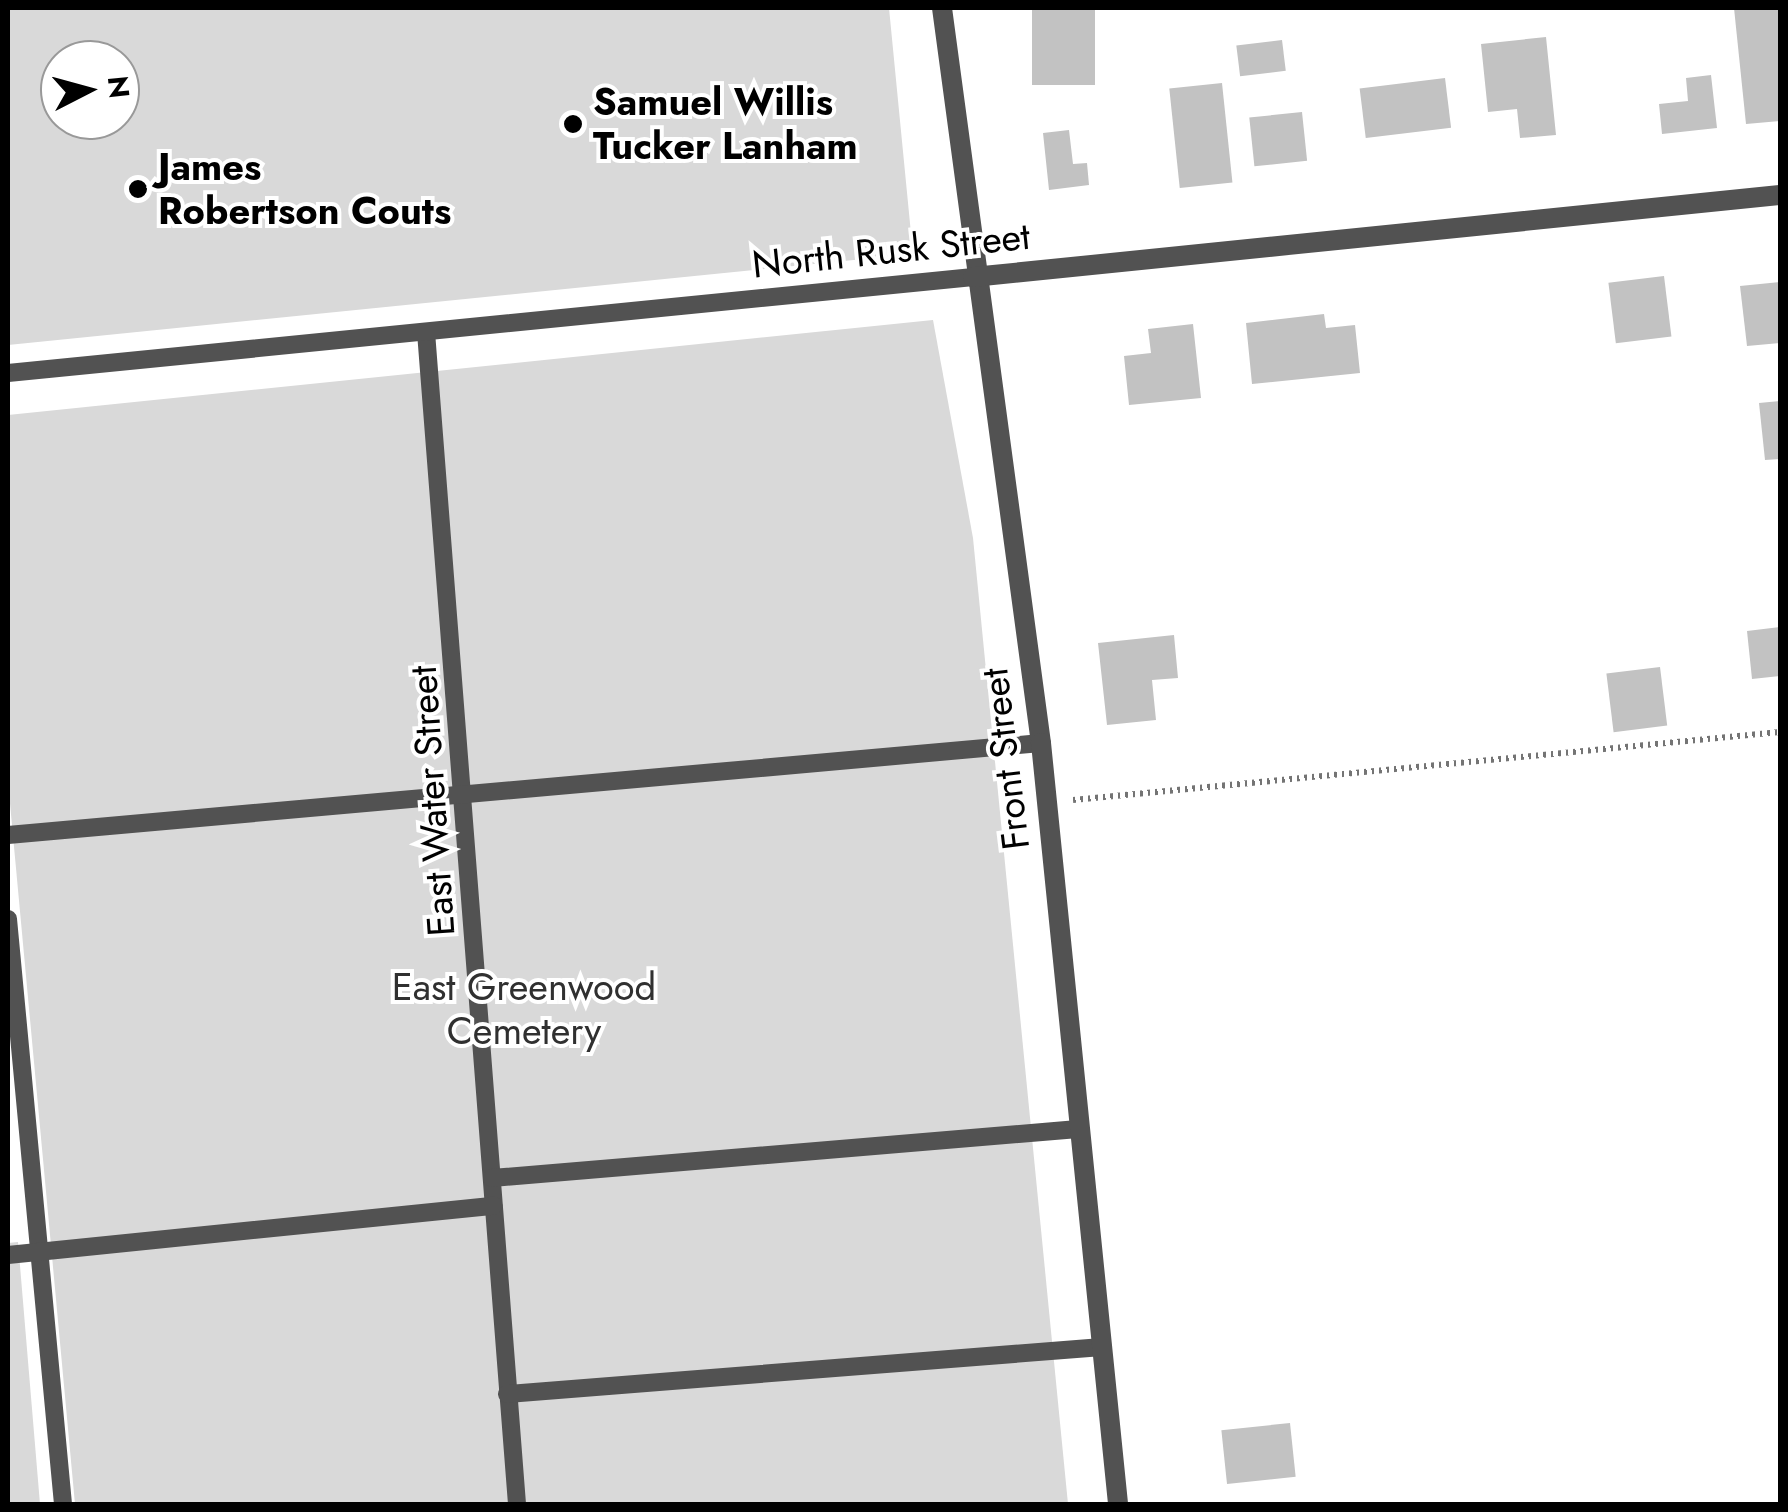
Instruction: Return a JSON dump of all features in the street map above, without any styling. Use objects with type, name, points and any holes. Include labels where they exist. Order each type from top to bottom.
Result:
[{"type":"street","name":"Front Street","points":[[942,8],[973,277],[1041,743],[1118,1504]]},
{"type":"street","name":"North Rusk Street","points":[[973,277],[1780,195]]},
{"type":"lane","name":"North Rusk Street","points":[[8,372],[973,277]]},
{"type":"lane","name":"East Water Street","points":[[426,332],[517,1504]]},
{"type":"lane","points":[[8,835],[464,790],[1041,743]]},
{"type":"lane","points":[[8,919],[64,1504]]},
{"type":"lane","points":[[492,1178],[1078,1129]]},
{"type":"lane","points":[[8,1255],[494,1206]]},
{"type":"lane","points":[[507,1394],[1102,1347]]},
{"type":"path","points":[[1047,802],[1780,732]]},
{"type":"green space","points":[[8,8],[889,8],[913,254],[8,345]]},
{"type":"green space","name":"East Greenwood Cemetery","points":[[933,320],[973,538],[1068,1504],[75,1504],[8,782],[8,415]]},
{"type":"green space","points":[[18,1242],[40,1504],[8,1504],[8,1243]]},
{"type":"building","points":[[1032,8],[1095,8],[1095,85],[1032,85]]},
{"type":"building","points":[[1734,8],[1778,8],[1780,121],[1746,124]]},
{"type":"building","points":[[1546,37],[1556,135],[1520,138],[1517,109],[1488,112],[1481,44]]},
{"type":"building","points":[[1282,40],[1286,71],[1240,76],[1236,46]]},
{"type":"building","points":[[1711,75],[1717,128],[1662,134],[1659,104],[1688,101],[1686,78]]},
{"type":"building","points":[[1445,78],[1451,128],[1366,138],[1360,88]]},
{"type":"building","points":[[1222,83],[1232,182],[1180,188],[1169,89]]},
{"type":"building","points":[[1302,112],[1307,161],[1254,166],[1249,118]]},
{"type":"building","points":[[1069,130],[1073,164],[1087,163],[1089,185],[1049,190],[1043,133]]},
{"type":"building","points":[[1664,276],[1671,337],[1616,343],[1608,283]]},
{"type":"building","points":[[1780,282],[1780,343],[1747,346],[1740,286]]},
{"type":"building","points":[[1324,314],[1326,328],[1355,325],[1360,373],[1252,384],[1246,323]]},
{"type":"building","points":[[1193,324],[1201,398],[1129,405],[1124,356],[1151,353],[1148,329]]},
{"type":"building","points":[[1780,401],[1780,459],[1765,460],[1759,403]]},
{"type":"building","points":[[1780,627],[1780,676],[1752,679],[1747,631]]},
{"type":"building","points":[[1174,635],[1178,678],[1152,680],[1156,720],[1107,725],[1098,643]]},
{"type":"building","points":[[1660,667],[1667,726],[1614,732],[1606,674]]},
{"type":"building","points":[[1290,1423],[1296,1477],[1227,1484],[1221,1430]]},
{"type":"place","name":"Samuel Willis Tucker Lanham","points":[[573,124]]},
{"type":"place","name":"James Robertson Couts","points":[[138,189]]}]
